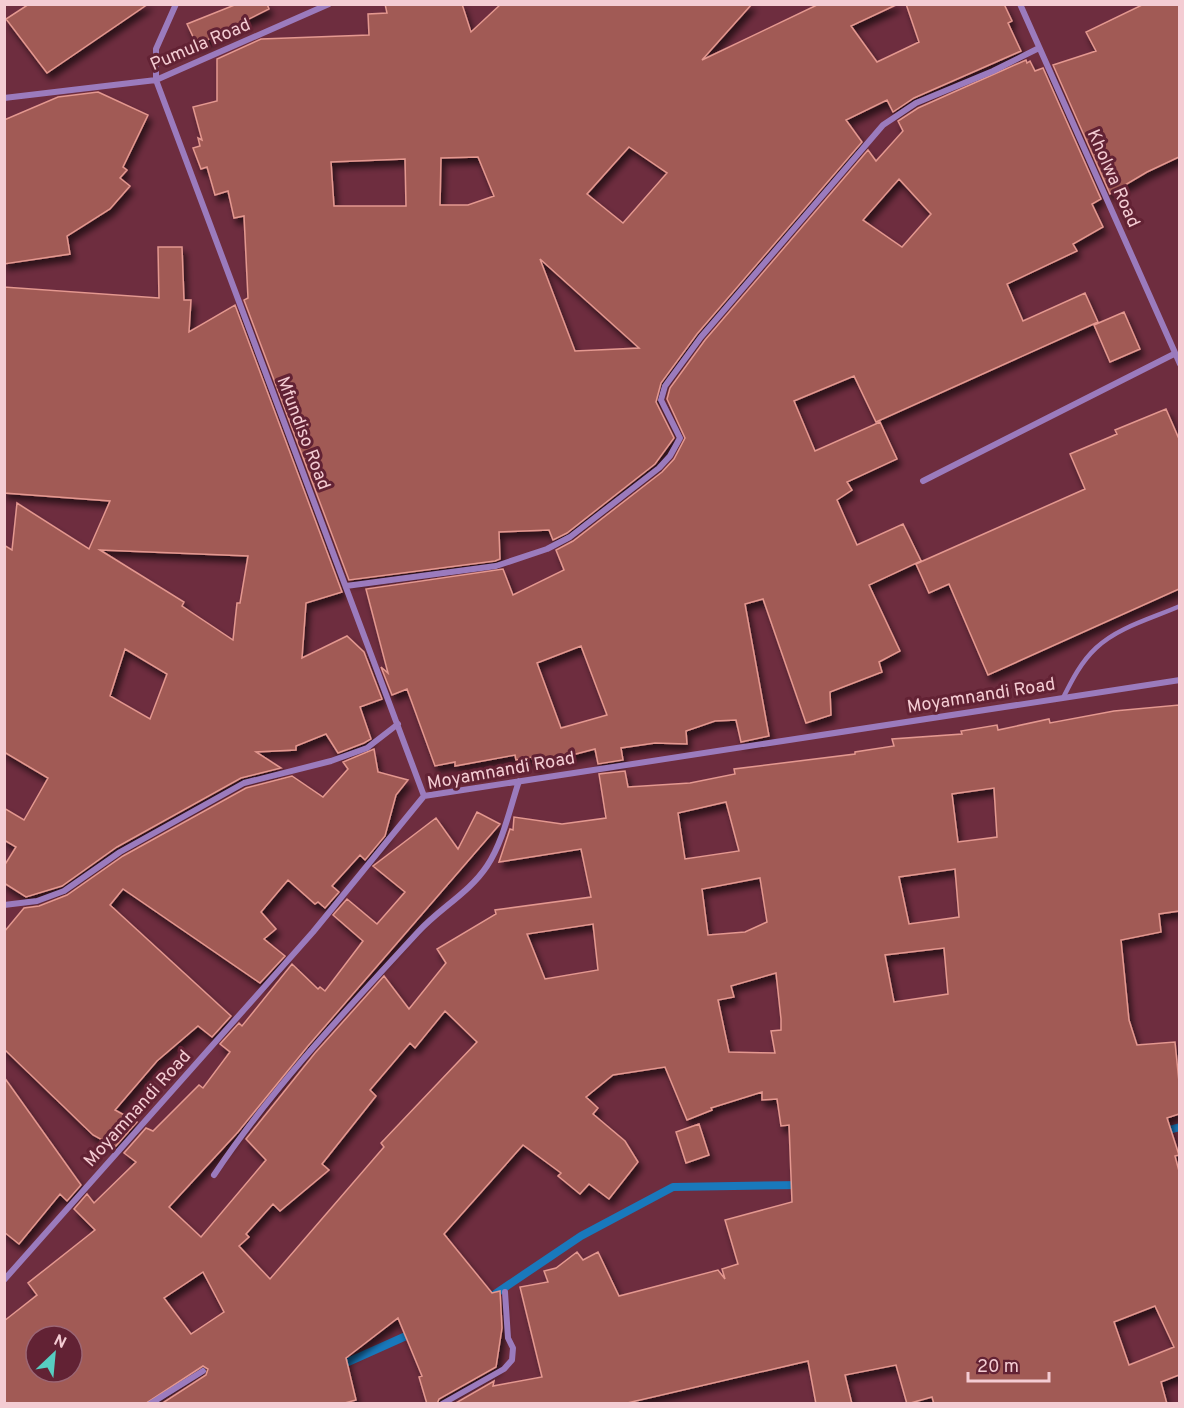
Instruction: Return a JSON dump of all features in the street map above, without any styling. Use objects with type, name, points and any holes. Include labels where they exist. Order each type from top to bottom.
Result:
[{"type":"street","points":[[156,80],[156,49],[176,4]]},
{"type":"street","name":"Pumula Road","points":[[4,98],[156,80],[329,4]]},
{"type":"street","name":"Kholwa Road","points":[[1020,4],[1179,364]]},
{"type":"street","points":[[346,586],[496,566],[547,549],[570,537],[659,468],[670,456],[680,438],[680,433],[661,400],[665,386],[701,337],[882,125],[916,103],[993,71],[1039,48]]},
{"type":"street","name":"Mfundiso Road","points":[[156,80],[424,796]]},
{"type":"street","points":[[923,482],[1174,354]]},
{"type":"street","name":"Moyamnandi Road","points":[[4,1280],[313,932],[424,796],[1179,680]]},
{"type":"street","points":[[4,905],[38,901],[64,891],[120,852],[244,783],[331,761],[367,748],[398,724]]},
{"type":"street","points":[[214,1175],[238,1138],[350,1004],[427,923],[454,902],[488,865],[519,781]]},
{"type":"street","points":[[442,1404],[504,1369],[512,1360],[513,1348],[508,1338],[505,1292]]},
{"type":"street","points":[[150,1404],[204,1371]]},
{"type":"lane","points":[[1062,698],[1078,669],[1097,647],[1119,633],[1179,606]]},
{"type":"building","points":[[29,4],[148,4],[47,73],[6,19]]},
{"type":"building","points":[[237,4],[267,4],[269,9],[197,45],[187,24]]},
{"type":"building","points":[[385,4],[462,4],[471,32],[501,4],[752,4],[702,60],[819,4],[898,4],[851,26],[877,62],[919,42],[906,4],[1004,4],[1012,21],[1008,23],[1021,51],[914,98],[893,112],[887,100],[846,120],[862,142],[697,334],[661,383],[656,402],[674,438],[655,464],[567,533],[553,540],[549,530],[499,532],[500,559],[495,561],[349,580],[244,300],[248,298],[244,216],[234,218],[228,191],[215,195],[207,167],[201,169],[193,148],[200,146],[198,138],[202,140],[193,107],[217,101],[217,59],[261,39],[369,35],[368,14],[387,13]],"holes":[[[629,147],[667,173],[623,223],[587,194]],[[478,157],[494,196],[468,205],[440,205],[441,158]],[[405,159],[406,206],[334,206],[331,162]],[[540,259],[639,348],[575,351]]]},
{"type":"building","points":[[1144,4],[1179,4],[1179,157],[1147,172],[1110,194],[1053,65],[1096,51],[1086,32]]},
{"type":"building","points":[[1026,60],[1027,63],[1030,61],[1035,71],[1043,68],[1101,199],[1092,204],[1103,227],[1073,244],[1077,251],[1007,284],[1023,321],[1085,293],[1098,322],[876,422],[854,376],[794,401],[815,451],[880,422],[897,459],[847,482],[852,490],[837,500],[857,545],[903,524],[921,561],[869,585],[900,651],[879,662],[882,672],[830,692],[831,715],[806,723],[763,599],[745,604],[769,736],[741,742],[736,720],[715,721],[686,731],[687,744],[655,743],[621,748],[623,760],[598,764],[595,749],[534,765],[532,757],[516,760],[515,755],[455,766],[455,762],[435,766],[407,689],[392,695],[381,667],[388,673],[366,589],[503,569],[513,595],[564,570],[556,550],[573,541],[662,472],[674,459],[685,438],[667,399],[670,388],[705,340],[868,150],[876,161],[903,131],[898,121],[918,108]],"holes":[[[899,179],[931,214],[902,247],[863,220]],[[581,646],[607,715],[561,728],[537,663]]]},
{"type":"building","points":[[98,92],[148,115],[123,167],[127,170],[120,178],[130,186],[110,209],[67,236],[70,254],[4,264],[4,120],[58,97]]},
{"type":"building","points":[[158,247],[182,247],[184,300],[191,300],[189,332],[235,305],[342,592],[306,603],[302,658],[347,636],[364,652],[382,699],[360,707],[371,739],[364,743],[338,753],[326,734],[296,746],[296,750],[256,752],[281,768],[241,778],[117,847],[62,886],[26,897],[4,883],[4,866],[16,847],[4,840],[4,808],[24,820],[48,778],[4,752],[4,545],[12,550],[17,503],[89,549],[110,501],[4,493],[4,287],[159,298]],"holes":[[[100,550],[248,556],[240,603],[237,603],[233,640],[182,606],[184,602]],[[125,649],[167,674],[150,719],[110,696]]]},
{"type":"building","points":[[1124,312],[1140,349],[1110,362],[1094,325]]},
{"type":"building","points":[[1166,409],[1179,439],[1179,589],[988,675],[949,584],[929,593],[916,564],[1085,489],[1070,454],[1117,434],[1115,430]]},
{"type":"building","points":[[1179,705],[1179,911],[1159,914],[1161,932],[1121,940],[1129,1020],[1137,1045],[1175,1042],[1179,1082],[1179,1114],[1167,1118],[1179,1155],[1175,1156],[1179,1171],[1179,1375],[1161,1382],[1167,1404],[934,1404],[932,1397],[907,1404],[896,1365],[845,1375],[852,1404],[816,1404],[808,1361],[623,1404],[454,1404],[494,1381],[493,1386],[542,1377],[520,1287],[548,1282],[544,1271],[556,1268],[577,1252],[583,1260],[598,1252],[619,1296],[718,1270],[725,1279],[722,1269],[738,1264],[725,1220],[792,1202],[789,1125],[781,1126],[777,1099],[762,1100],[762,1092],[711,1108],[712,1110],[687,1120],[665,1067],[613,1075],[586,1097],[598,1108],[593,1114],[625,1141],[638,1162],[609,1199],[589,1184],[580,1194],[558,1176],[561,1173],[523,1145],[444,1234],[492,1293],[500,1291],[502,1328],[496,1367],[439,1399],[437,1404],[427,1404],[419,1377],[422,1376],[398,1318],[346,1358],[356,1400],[341,1404],[161,1404],[206,1375],[208,1369],[203,1366],[145,1404],[4,1404],[4,1321],[37,1295],[28,1283],[95,1230],[74,1209],[87,1194],[94,1203],[136,1162],[124,1153],[146,1128],[153,1131],[199,1085],[203,1088],[230,1052],[220,1044],[239,1023],[242,1026],[292,964],[318,989],[320,987],[325,991],[363,941],[333,915],[347,899],[377,924],[405,892],[373,866],[436,818],[458,849],[477,812],[500,824],[308,1046],[238,1132],[169,1207],[201,1237],[266,1160],[246,1139],[315,1053],[384,976],[409,1009],[446,963],[437,949],[496,914],[495,910],[591,897],[581,849],[499,862],[510,829],[513,830],[514,817],[562,824],[606,818],[599,774],[625,771],[628,787],[690,783],[735,774],[734,769],[855,754],[855,752],[894,746],[892,739],[962,734],[961,731],[997,725],[998,730],[1049,719],[1050,723],[1114,711]],"holes":[[[994,788],[997,837],[958,842],[952,794]],[[726,802],[739,851],[685,859],[678,813]],[[955,869],[959,917],[909,924],[899,877]],[[760,878],[767,922],[745,932],[708,935],[702,889]],[[593,924],[598,970],[545,979],[527,934]],[[944,948],[948,994],[894,1002],[885,955]],[[776,973],[781,1030],[771,1031],[775,1053],[729,1052],[718,1000],[734,997],[731,986]],[[445,1011],[477,1042],[381,1143],[384,1147],[270,1279],[239,1246],[249,1237],[246,1234],[273,1204],[280,1211],[329,1170],[322,1164],[376,1096],[370,1090],[410,1043],[415,1048]],[[203,1272],[224,1312],[191,1334],[164,1298]],[[1155,1306],[1174,1347],[1129,1365],[1114,1322]]]},
{"type":"building","points":[[374,749],[378,772],[408,780],[396,795],[385,836],[365,860],[360,855],[332,886],[339,892],[325,908],[318,902],[315,904],[288,880],[261,912],[276,929],[264,939],[285,956],[260,983],[123,889],[110,905],[231,1016],[212,1037],[198,1026],[157,1061],[115,1110],[137,1122],[115,1147],[93,1135],[4,1049],[4,932],[24,908],[39,906],[67,895],[123,856],[246,788],[292,776],[323,797],[348,769],[343,762]]},
{"type":"building","points":[[4,1077],[81,1185],[67,1201],[60,1194],[19,1244],[4,1232]]},
{"type":"building","points":[[699,1124],[709,1155],[686,1163],[676,1132]]},
{"type":"waterway","points":[[1162,1132],[1180,1127]]},
{"type":"waterway","points":[[492,1296],[581,1236],[673,1187],[802,1185]]},
{"type":"waterway","points":[[339,1366],[415,1332]]}]
